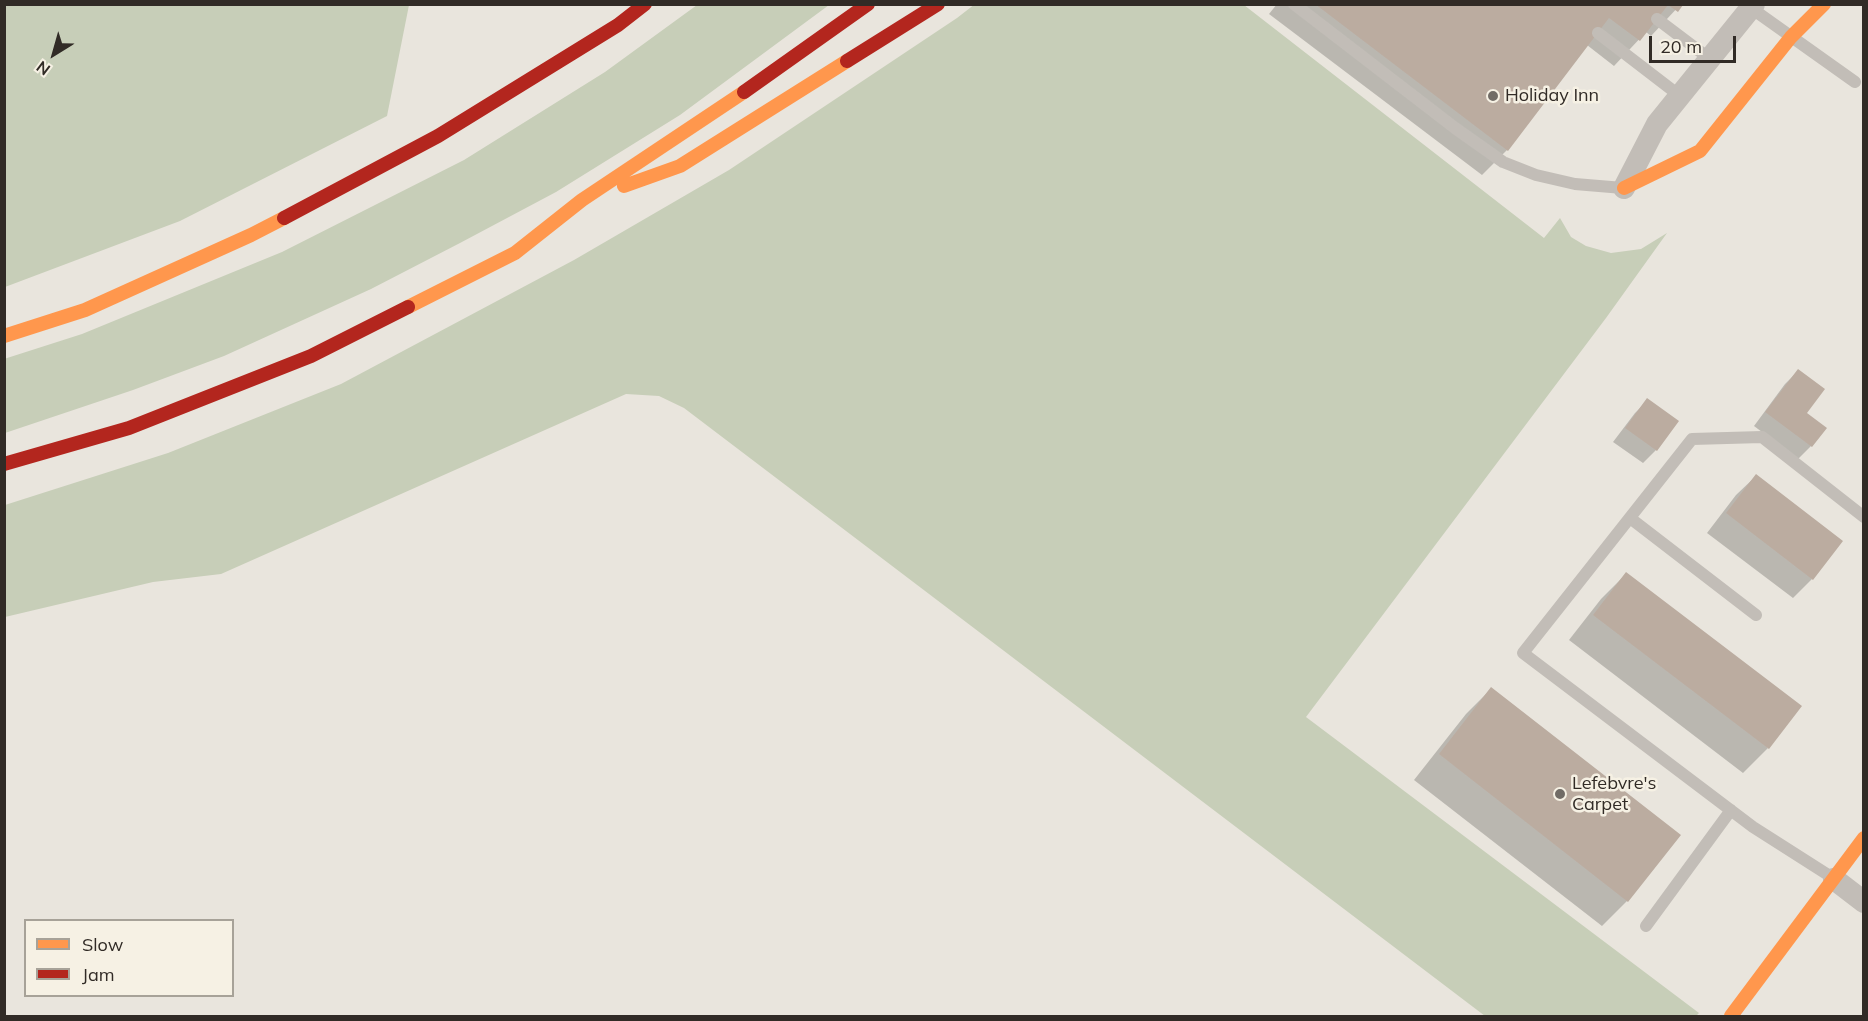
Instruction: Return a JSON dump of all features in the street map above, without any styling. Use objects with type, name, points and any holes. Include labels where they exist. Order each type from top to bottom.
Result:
[{"type":"main road","points":[[4,336],[85,310],[251,235],[438,136],[618,25],[645,4]]},
{"type":"main road","points":[[4,464],[129,428],[311,356],[514,253],[582,200],[766,77],[868,4]]},
{"type":"main road","points":[[582,200],[680,166],[938,4]]},
{"type":"main road","points":[[1624,188],[1700,151],[1791,37],[1824,4]]},
{"type":"main road","points":[[438,136],[569,39]]},
{"type":"main road","points":[[1731,1017],[1863,838]]},
{"type":"street","points":[[1624,188],[1657,124],[1752,6]]},
{"type":"street","points":[[1834,879],[1863,902]]},
{"type":"lane","points":[[1294,4],[1455,128],[1503,162],[1536,176],[1575,184],[1624,188]]},
{"type":"lane","points":[[1752,6],[1855,82]]},
{"type":"lane","points":[[1657,19],[1710,59]]},
{"type":"lane","points":[[1598,33],[1680,96]]},
{"type":"lane","points":[[1834,879],[1753,827],[1523,653],[1692,439],[1762,437],[1863,517]]},
{"type":"lane","points":[[1630,518],[1756,615]]},
{"type":"lane","points":[[1646,926],[1731,810]]},
{"type":"green space","points":[[5,4],[409,5],[387,116],[180,221],[5,287]]},
{"type":"green space","points":[[975,4],[1244,5],[1544,238],[1560,218],[1571,237],[1586,246],[1611,253],[1641,249],[1667,233],[1606,318],[1306,717],[1699,1013],[1696,1016],[1485,1016],[684,408],[659,396],[626,394],[221,574],[153,582],[5,617],[5,505],[168,453],[341,384],[574,260],[729,170]]},
{"type":"green space","points":[[697,5],[829,5],[680,115],[556,192],[460,243],[371,289],[224,356],[133,390],[5,433],[4,359],[82,334],[282,252],[464,160],[605,72]]},
{"type":"building","name":"Holiday Inn","points":[[1315,4],[1683,5],[1678,12],[1668,5],[1640,41],[1609,18],[1508,151]]},
{"type":"building","points":[[1798,369],[1825,389],[1807,413],[1827,428],[1812,447],[1765,412]]},
{"type":"building","points":[[1647,398],[1679,421],[1657,451],[1625,428]]},
{"type":"building","points":[[1756,474],[1843,541],[1813,580],[1726,513]]},
{"type":"building","points":[[1626,572],[1802,706],[1769,749],[1593,615]]},
{"type":"building","name":"Lefebvre's Carpet","points":[[1491,687],[1681,835],[1628,902],[1439,754]]},
{"type":"traffic: slow","points":[[1624,188],[1700,151],[1791,37],[1824,4]]},
{"type":"traffic: slow","points":[[624,186],[680,166],[847,61]]},
{"type":"traffic: slow","points":[[408,307],[515,253],[582,200],[744,92]]},
{"type":"traffic: slow","points":[[4,336],[85,310],[284,218]]},
{"type":"traffic: slow","points":[[1731,1016],[1864,838]]},
{"type":"traffic: jam","points":[[284,218],[438,136],[618,25],[645,4]]},
{"type":"traffic: jam","points":[[744,92],[868,4]]},
{"type":"traffic: jam","points":[[847,61],[938,4]]},
{"type":"traffic: jam","points":[[4,464],[129,428],[311,356],[408,307]]},
{"type":"place","name":"Holiday Inn","points":[[1493,96]]},
{"type":"place","name":"Lefebvre's Carpet","points":[[1560,794]]}]
